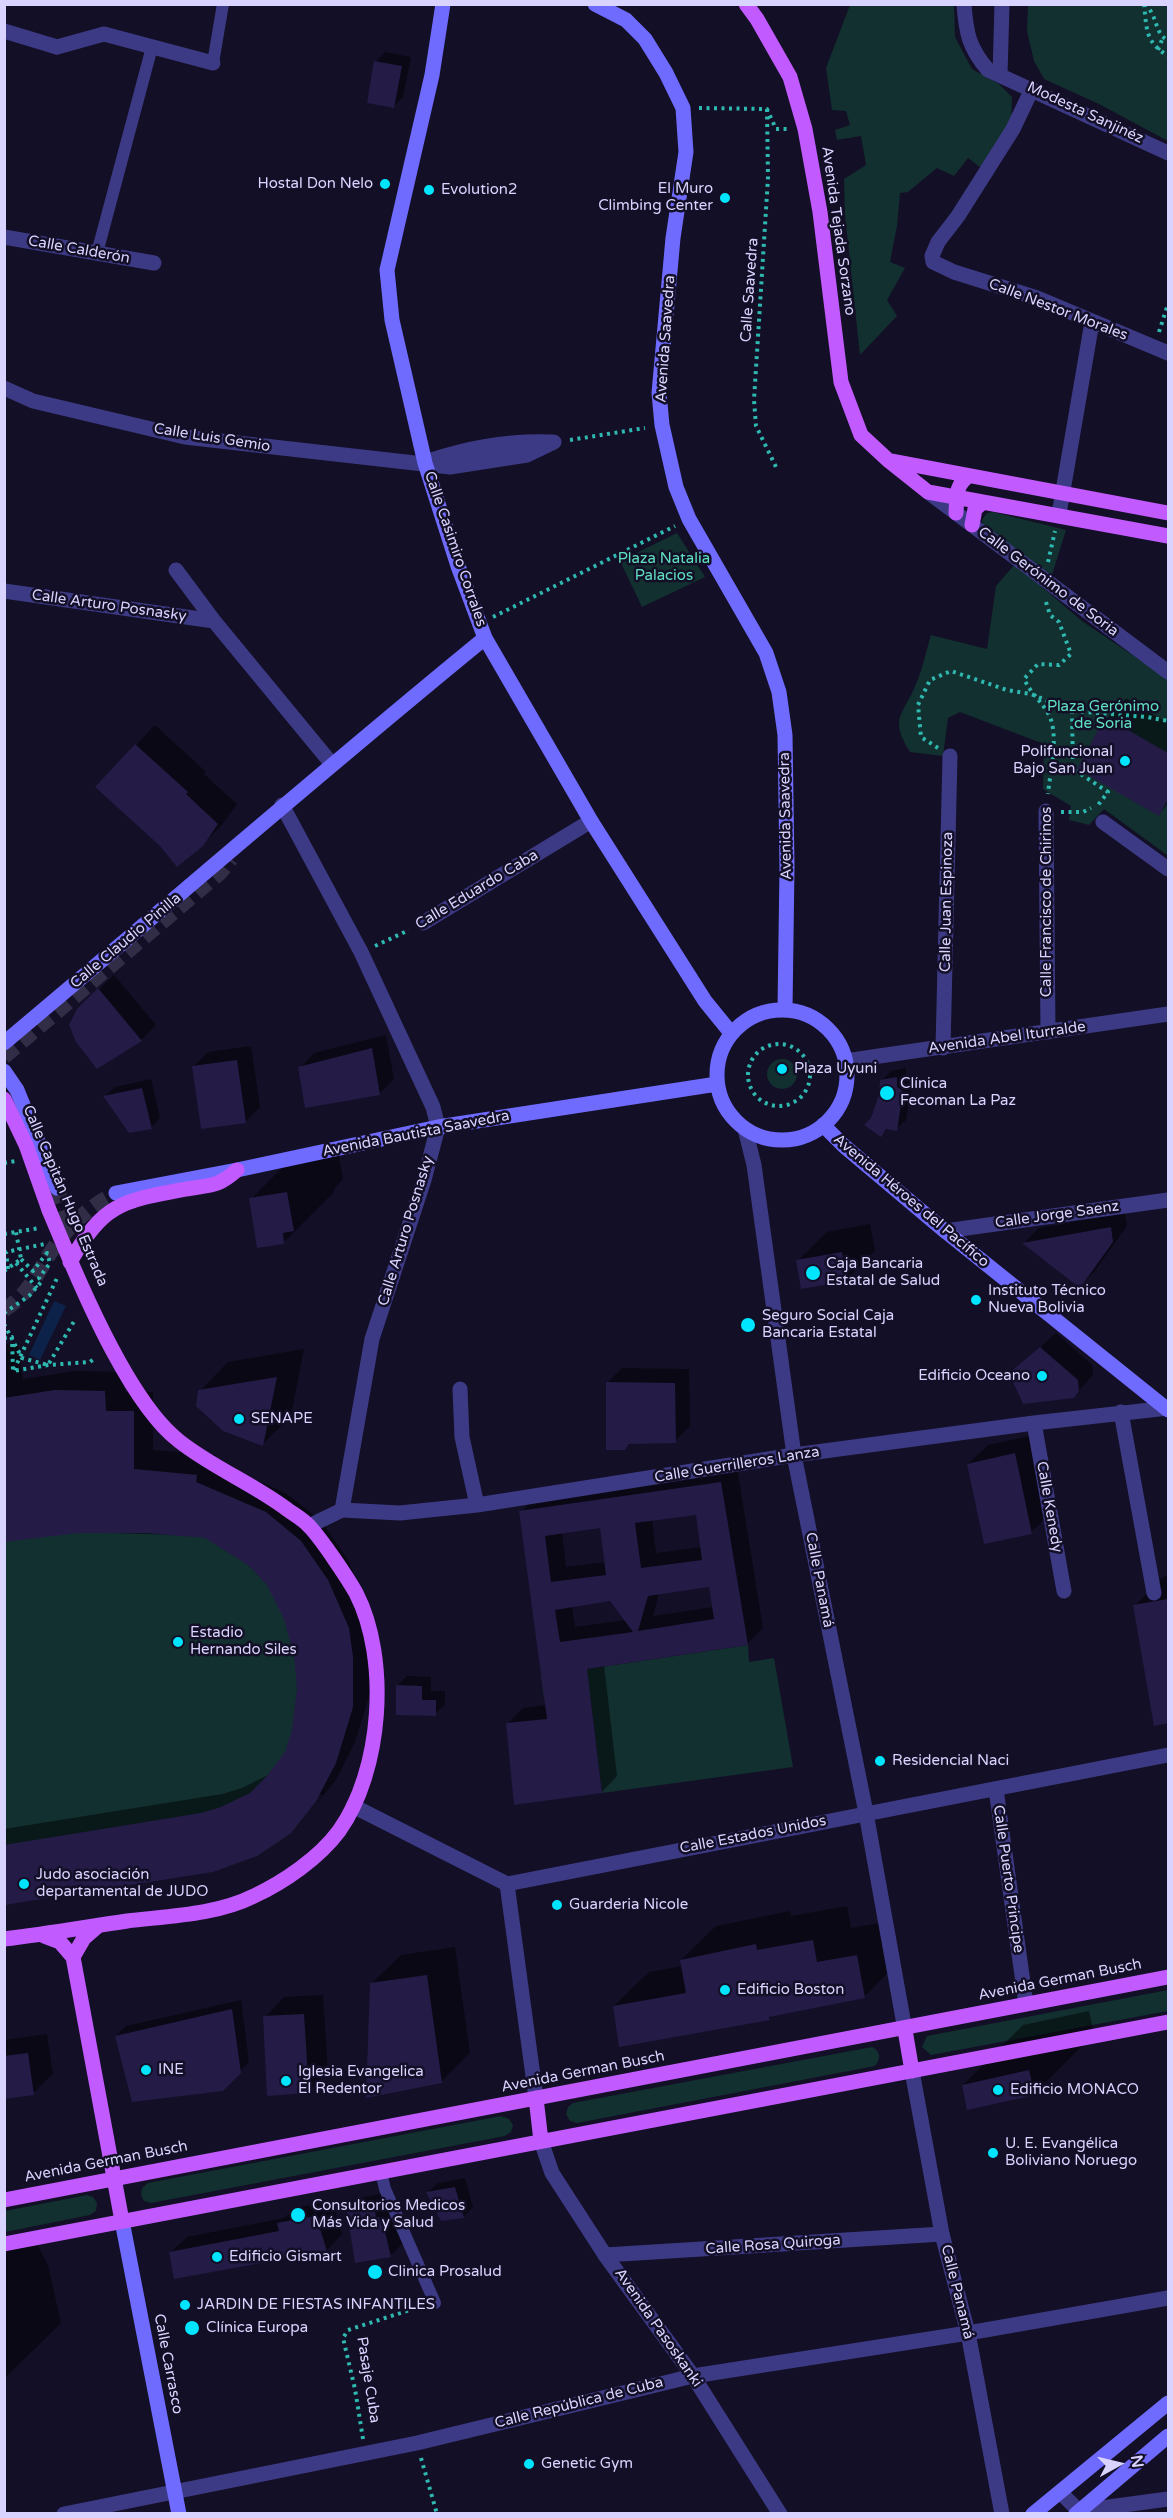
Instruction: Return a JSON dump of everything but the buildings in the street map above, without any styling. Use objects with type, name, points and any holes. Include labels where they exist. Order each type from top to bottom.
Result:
[{"type":"main road","name":"Calle Casimiro Corrales","points":[[443,4],[432,75],[387,270],[392,320],[426,462],[458,566],[482,631],[591,821],[705,1001],[731,1033]]},
{"type":"main road","name":"Avenida Saavedra","points":[[595,4],[626,20],[645,39],[683,108],[686,152],[673,238],[659,393],[662,426],[676,487],[689,519],[766,653],[779,692],[785,746],[787,867],[785,1009]]},
{"type":"main road","name":"Avenida Tejada Sorzano","points":[[746,4],[790,77],[805,129],[820,212],[841,382],[861,435],[928,492],[1059,514],[1168,536]]},
{"type":"main road","points":[[889,461],[1168,513]]},
{"type":"main road","points":[[956,513],[962,480],[969,476]]},
{"type":"main road","points":[[972,525],[975,509],[983,501]]},
{"type":"main road","name":"Calle Claudio Pinilla","points":[[4,1043],[248,838],[282,805],[482,631]]},
{"type":"main road","name":"Calle Claudio Pinilla","points":[[231,859],[248,838]]},
{"type":"main road","points":[[785,1009],[805,1014],[823,1024],[836,1039],[846,1061],[846,1080],[843,1098],[838,1108],[823,1125],[804,1136],[781,1140],[756,1135],[745,1129],[728,1113],[717,1084],[719,1056],[731,1033],[742,1022],[756,1015],[770,1010],[785,1009]]},
{"type":"main road","points":[[4,1071],[17,1090],[57,1188]]},
{"type":"main road","name":"Avenida Bautista Saavedra","points":[[116,1193],[438,1127],[717,1084]]},
{"type":"main road","name":"Calle Capitán Hugo Estrada","points":[[4,1099],[26,1145],[65,1261],[132,1384],[157,1421],[179,1442],[276,1501],[309,1526],[356,1594],[373,1643],[378,1698],[373,1741],[360,1790],[339,1831],[317,1854],[278,1882],[252,1897],[213,1910],[4,1939]]},
{"type":"main road","name":"Avenida Héroes del Pacífico","points":[[823,1125],[844,1146],[945,1231],[1168,1409]]},
{"type":"main road","points":[[65,1261],[102,1217],[117,1206],[150,1196],[222,1183],[237,1170]]},
{"type":"main road","points":[[73,1957],[84,1938],[99,1925]]},
{"type":"main road","points":[[41,1935],[60,1942],[73,1957],[122,2220]]},
{"type":"main road","name":"Avenida German Busch","points":[[4,2200],[904,2030],[1168,1977]]},
{"type":"main road","points":[[4,2244],[1168,2022]]},
{"type":"main road","points":[[904,2030],[912,2071]]},
{"type":"main road","points":[[536,2098],[541,2141]]},
{"type":"main road","name":"Calle Carrasco","points":[[122,2220],[179,2514]]},
{"type":"main road","points":[[1033,2514],[1168,2403]]},
{"type":"main road","points":[[1077,2512],[1168,2436]]},
{"type":"main road","points":[[1126,2438],[1143,2457]]},
{"type":"street","name":"Modesta Sanjinéz","points":[[963,4],[965,31],[975,56],[988,70],[1168,153]]},
{"type":"street","points":[[1000,75],[1002,4]]},
{"type":"street","points":[[4,31],[57,47],[104,34],[213,63]]},
{"type":"street","name":"Calle Nestor Morales","points":[[1032,89],[1013,129],[958,216],[938,242],[932,256],[933,262],[954,272],[1037,298],[1161,350]]},
{"type":"street","name":"Calle Calderón","points":[[4,237],[154,263]]},
{"type":"street","points":[[1059,514],[1092,322]]},
{"type":"street","name":"Calle Luis Gemio","points":[[4,388],[33,401],[185,437],[426,462],[447,455],[525,441],[554,442]]},
{"type":"street","name":"Calle Gerónimo de Soria","points":[[928,492],[1168,672]]},
{"type":"street","name":"Calle Arturo Posnasky","points":[[176,570],[214,621],[331,763]]},
{"type":"street","name":"Calle Arturo Posnasky","points":[[4,591],[214,621]]},
{"type":"street","name":"Calle Juan Espinoza","points":[[943,1048],[950,756]]},
{"type":"street","points":[[282,805],[361,952],[433,1107],[438,1127]]},
{"type":"street","name":"Calle Francisco de Chirinos","points":[[1046,811],[1048,1032]]},
{"type":"street","name":"Calle Eduardo Caba","points":[[423,923],[591,821]]},
{"type":"street","points":[[1103,822],[1168,868]]},
{"type":"street","name":"Avenida Abel Iturralde","points":[[846,1061],[1168,1014]]},
{"type":"street","name":"Calle Arturo Posnasky","points":[[342,1510],[372,1339],[424,1180],[438,1127]]},
{"type":"street","name":"Calle Panamá","points":[[745,1129],[754,1165],[794,1455],[866,1813],[904,2030]]},
{"type":"street","name":"Calle Jorge Saenz","points":[[945,1231],[1168,1200]]},
{"type":"street","points":[[460,1389],[462,1437],[477,1505]]},
{"type":"street","name":"Calle Guerrilleros Lanza","points":[[309,1526],[342,1510],[400,1513],[477,1505],[794,1455],[1121,1412],[1168,1409]]},
{"type":"street","points":[[1121,1412],[1155,1593]]},
{"type":"street","name":"Calle Kenedy","points":[[1034,1423],[1064,1591]]},
{"type":"street","name":"Calle Estados Unidos","points":[[507,1884],[1168,1755]]},
{"type":"street","name":"Calle Puerto Principe","points":[[996,1789],[1026,2004]]},
{"type":"street","points":[[352,1806],[507,1884],[536,2098]]},
{"type":"street","name":"Calle Panamá","points":[[912,2071],[942,2234],[968,2333],[1002,2514]]},
{"type":"street","name":"Avenida Pasoskanki","points":[[541,2141],[552,2173],[605,2255],[693,2376],[780,2514]]},
{"type":"street","name":"Calle Rosa Quiroga","points":[[605,2255],[942,2234]]},
{"type":"street","name":"Calle República de Cuba","points":[[64,2514],[417,2443],[693,2376],[968,2333],[1168,2298]]},
{"type":"street","points":[[1060,2492],[1077,2512],[1168,2499]]},
{"type":"lane","points":[[213,63],[223,4]]},
{"type":"lane","points":[[97,253],[152,47]]},
{"type":"lane","points":[[381,2172],[385,2189],[435,2303]]},
{"type":"path","points":[[1144,4],[1154,14],[1157,30],[1168,41]]},
{"type":"path","points":[[1144,4],[1148,35],[1154,47],[1168,56]]},
{"type":"path","points":[[1158,50],[1163,37]]},
{"type":"path","points":[[683,108],[767,109],[776,129],[805,129]]},
{"type":"path","name":"Calle Saavedra","points":[[767,109],[768,178],[754,400],[756,426],[776,467]]},
{"type":"path","points":[[1161,350],[1168,304]]},
{"type":"path","points":[[554,442],[662,426]]},
{"type":"path","points":[[1031,694],[1024,680],[1038,664],[1059,664],[1071,654],[1059,622],[1050,615],[1044,580],[1059,514]]},
{"type":"path","points":[[482,631],[689,519]]},
{"type":"path","points":[[950,756],[921,737],[918,705],[930,680],[951,671],[1008,690],[1031,694],[1072,711],[1147,717],[1168,721]]},
{"type":"path","name":"Calle Francisco de Chirinos","points":[[1031,694],[1048,711],[1054,738],[1046,811]]},
{"type":"path","points":[[1072,711],[1073,769],[1108,792],[1101,804],[1083,812]]},
{"type":"path","name":"Calle Eduardo Caba","points":[[361,952],[423,923]]},
{"type":"path","points":[[784,1044],[793,1047],[806,1059],[811,1077],[804,1095],[797,1102],[778,1107],[769,1105],[754,1093],[748,1076],[753,1058],[759,1052],[767,1047],[784,1044]]},
{"type":"path","points":[[4,1163],[16,1161]]},
{"type":"path","points":[[4,1234],[45,1226]]},
{"type":"path","points":[[4,1313],[38,1288],[42,1281],[39,1278],[50,1263],[47,1253],[33,1271],[21,1259],[16,1232]]},
{"type":"path","points":[[5,1252],[49,1244]]},
{"type":"path","points":[[4,1245],[6,1270]]},
{"type":"path","points":[[6,1270],[21,1259]]},
{"type":"path","points":[[14,1371],[65,1261]]},
{"type":"path","points":[[16,1263],[38,1288]]},
{"type":"path","points":[[48,1365],[76,1318]]},
{"type":"path","points":[[4,1324],[22,1358],[48,1365]]},
{"type":"path","points":[[4,1338],[12,1337]]},
{"type":"path","points":[[12,1337],[14,1371]]},
{"type":"path","points":[[14,1371],[48,1365],[90,1362],[95,1358]]},
{"type":"path","name":"Pasaje Cuba","points":[[365,2453],[355,2389],[343,2338],[344,2333],[383,2317],[435,2303]]},
{"type":"path","points":[[417,2443],[437,2514]]},
{"type":"green space","points":[[850,5],[954,5],[955,37],[972,69],[999,84],[1012,97],[1011,126],[981,168],[968,158],[954,176],[937,168],[908,192],[900,193],[890,262],[905,268],[887,300],[897,316],[860,355],[845,215],[844,179],[866,165],[861,136],[837,140],[835,130],[850,125],[846,111],[832,110],[826,68]]},
{"type":"green space","points":[[1028,5],[1168,5],[1168,141],[1099,104],[1044,79],[1034,61],[1027,31]]},
{"type":"green space","points":[[993,512],[1066,530],[1051,578],[983,525],[982,520],[987,513]]},
{"type":"green space","name":"Plaza Natalia Palacios","points":[[677,533],[705,577],[642,607],[620,561]]},
{"type":"green space","name":"Plaza Gerónimo de Soria","points":[[1015,564],[1082,621],[1168,679],[1167,855],[1104,809],[1089,825],[1069,820],[1071,806],[1043,789],[1044,744],[960,712],[948,718],[943,756],[910,752],[903,740],[899,723],[900,716],[918,678],[931,635],[987,649],[996,586]]},
{"type":"green space","points":[[782,1059],[793,1063],[797,1074],[793,1085],[782,1089],[771,1085],[767,1074],[771,1063]]},
{"type":"green space","name":"Estadio Hernando Siles","points":[[55,1390],[105,1391],[106,1411],[134,1411],[134,1469],[197,1475],[196,1488],[220,1492],[266,1512],[301,1541],[328,1580],[349,1628],[353,1657],[353,1707],[336,1763],[316,1801],[291,1833],[257,1856],[5,1905],[5,1398]]},
{"type":"green space","points":[[748,1645],[749,1662],[774,1658],[793,1767],[602,1793],[590,1694],[544,1699],[541,1676]]},
{"type":"green space","points":[[1168,1990],[1168,2011],[931,2055],[922,2047],[927,2036]]},
{"type":"green space","points":[[872,2047],[879,2055],[875,2066],[577,2123],[570,2121],[566,2114],[568,2107],[573,2103]]},
{"type":"green space","points":[[501,2116],[509,2119],[513,2125],[511,2132],[505,2136],[151,2203],[144,2201],[141,2195],[142,2188],[148,2183]]},
{"type":"green space","points":[[87,2195],[93,2197],[97,2203],[96,2211],[90,2215],[5,2232],[5,2211]]},
{"type":"water","points":[[54,1301],[66,1306],[40,1360],[29,1355]]},
{"type":"tunnel","points":[[4,1057],[221,872],[231,859]]},
{"type":"tunnel","points":[[57,1188],[71,1227]]},
{"type":"tunnel","points":[[4,1310],[23,1294],[54,1247],[73,1224],[94,1206],[116,1193]]},
{"type":"place","name":"Hostal Don Nelo","points":[[385,184]]},
{"type":"place","name":"Evolution2","points":[[429,190]]},
{"type":"place","name":"El Muro Climbing Center","points":[[725,198]]},
{"type":"place","name":"Polifuncional Bajo San Juan","points":[[1125,761]]},
{"type":"place","name":"Plaza Uyuni","points":[[782,1069]]},
{"type":"place","name":"Clínica Fecoman La Paz","points":[[887,1093]]},
{"type":"place","name":"Caja Bancaria Estatal de Salud","points":[[813,1273]]},
{"type":"place","name":"Instituto Técnico Nueva Bolivia","points":[[976,1300]]},
{"type":"place","name":"Seguro Social Caja Bancaria Estatal","points":[[748,1325]]},
{"type":"place","name":"Edificio Oceano","points":[[1042,1376]]},
{"type":"place","name":"SENAPE","points":[[239,1419]]},
{"type":"place","name":"Estadio Hernando Siles","points":[[178,1642]]},
{"type":"place","name":"Residencial Naci","points":[[880,1761]]},
{"type":"place","name":"Judo asociación departamental de JUDO","points":[[24,1884]]},
{"type":"place","name":"Guarderia Nicole","points":[[557,1905]]},
{"type":"place","name":"Edificio Boston","points":[[725,1990]]},
{"type":"place","name":"INE","points":[[146,2070]]},
{"type":"place","name":"Iglesia Evangelica El Redentor","points":[[286,2081]]},
{"type":"place","name":"Edificio MONACO","points":[[998,2090]]},
{"type":"place","name":"U. E. Evangélica Boliviano Noruego","points":[[993,2153]]},
{"type":"place","name":"Consultorios Medicos Más Vida y Salud","points":[[298,2215]]},
{"type":"place","name":"Edificio Gismart","points":[[217,2257]]},
{"type":"place","name":"Clinica Prosalud","points":[[375,2272]]},
{"type":"place","name":"JARDIN DE FIESTAS INFANTILES","points":[[185,2305]]},
{"type":"place","name":"Clínica Europa","points":[[192,2328]]},
{"type":"place","name":"Genetic Gym","points":[[529,2464]]}]
